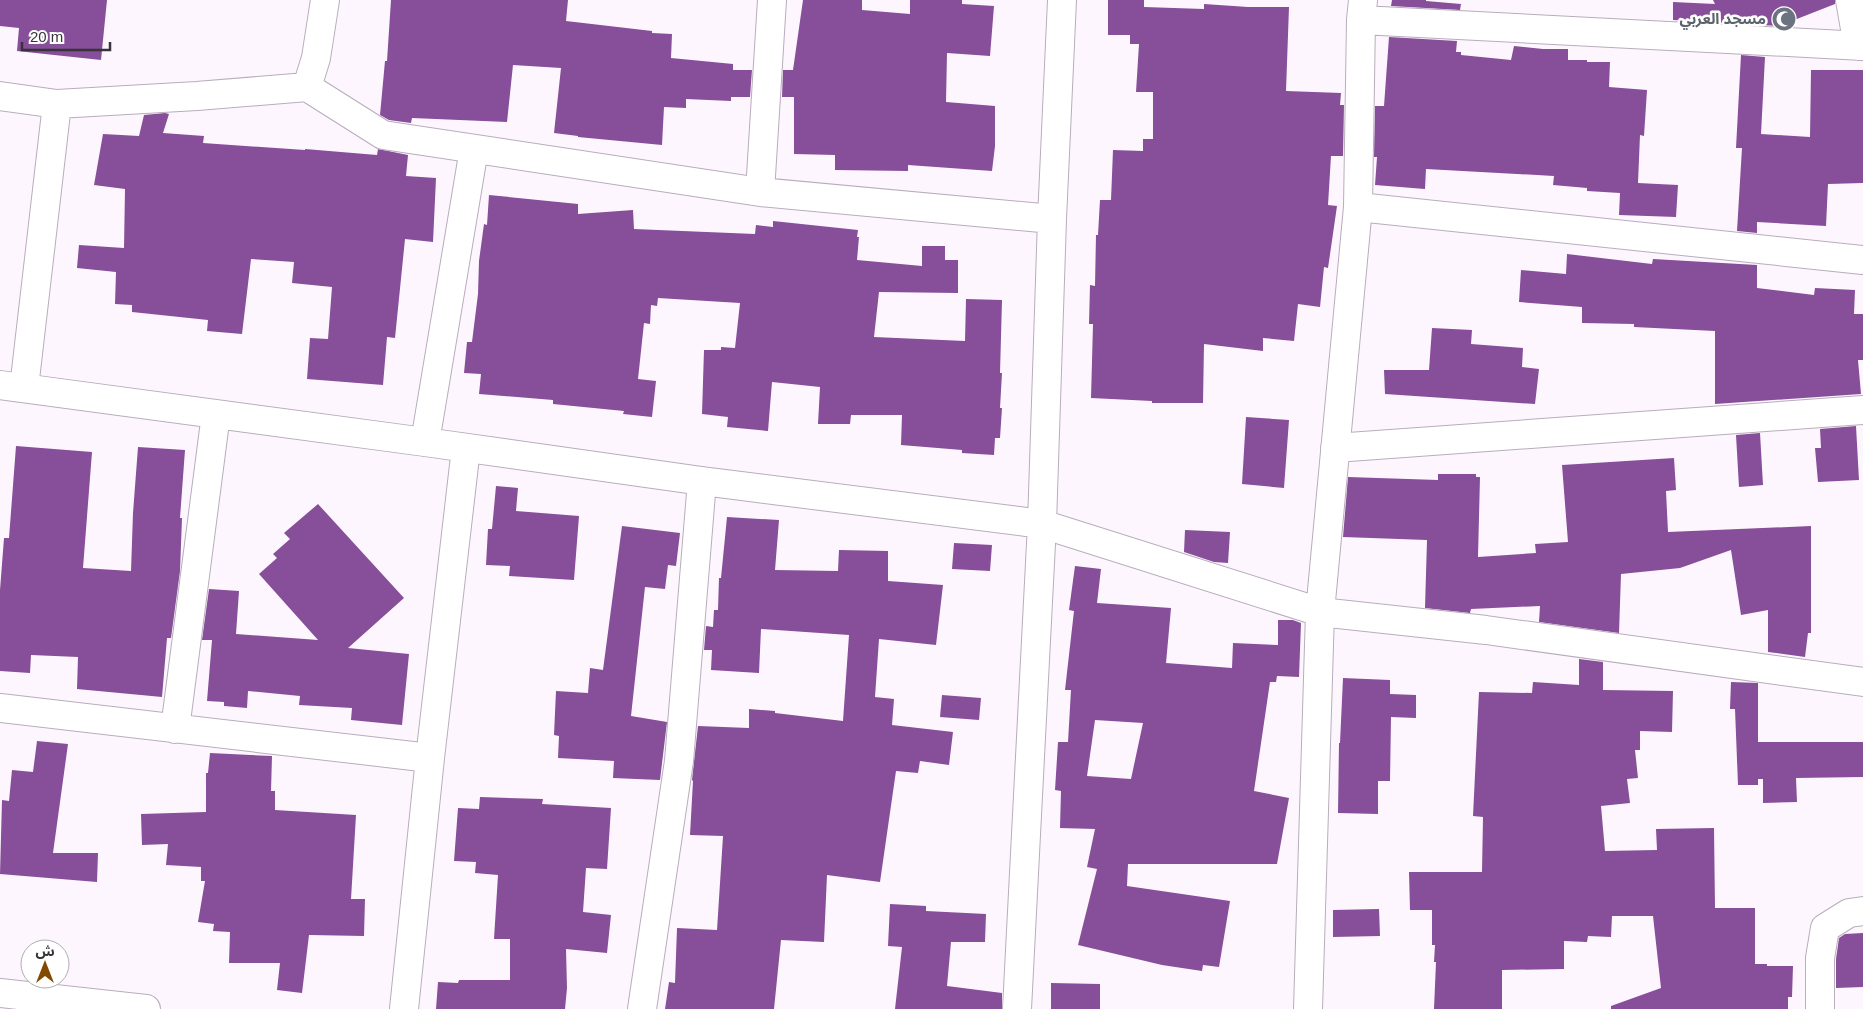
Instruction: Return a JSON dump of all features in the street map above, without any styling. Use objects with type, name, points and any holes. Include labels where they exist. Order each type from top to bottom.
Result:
[{"type":"street","points":[[307,87],[316,58],[325,0]]},
{"type":"street","points":[[760,192],[772,0]]},
{"type":"street","points":[[1017,1009],[1042,524],[1052,219],[1062,0]]},
{"type":"street","points":[[1308,1009],[1320,612],[1358,207],[1362,10],[1860,46],[1850,0]]},
{"type":"street","points":[[0,96],[57,104],[197,96],[307,87],[383,135],[760,192],[1052,219]]},
{"type":"street","points":[[57,104],[12,387],[702,481],[1042,524],[1320,612],[1486,630],[1863,682]]},
{"type":"street","points":[[426,442],[474,149]]},
{"type":"street","points":[[1358,207],[1863,260]]},
{"type":"street","points":[[1335,448],[1863,410]]},
{"type":"street","points":[[175,729],[216,414]]},
{"type":"street","points":[[404,1009],[430,758],[466,448]]},
{"type":"street","points":[[642,1009],[680,761],[702,481]]},
{"type":"street","points":[[0,708],[430,758]]},
{"type":"street","points":[[1820,1009],[1820,958],[1825,928],[1850,913],[1863,912]]},
{"type":"street","points":[[0,993],[146,1009]]},
{"type":"building","points":[[0,0],[107,0],[101,60],[17,51],[19,28],[0,26]]},
{"type":"building","points":[[391,0],[568,0],[566,21],[672,34],[671,58],[733,64],[733,70],[752,70],[750,97],[731,97],[731,101],[686,99],[686,108],[664,107],[662,145],[578,137],[554,133],[561,68],[513,65],[507,122],[412,118],[411,123],[389,120],[380,115],[385,61],[387,61]]},
{"type":"building","points":[[803,0],[862,0],[862,10],[910,14],[910,0],[962,0],[962,4],[994,6],[990,56],[947,53],[946,102],[995,106],[995,146],[992,171],[908,165],[908,171],[835,170],[835,155],[794,154],[794,97],[782,97],[783,70],[793,70]]},
{"type":"building","points":[[1108,0],[1144,0],[1144,7],[1204,9],[1204,4],[1289,7],[1286,91],[1341,93],[1340,105],[1344,105],[1343,156],[1331,156],[1328,205],[1337,206],[1328,268],[1324,267],[1320,307],[1298,304],[1294,341],[1263,338],[1263,351],[1204,344],[1203,403],[1152,403],[1152,401],[1091,398],[1093,324],[1089,324],[1090,285],[1095,286],[1096,235],[1098,235],[1100,200],[1111,200],[1113,150],[1143,151],[1143,139],[1153,139],[1153,92],[1136,92],[1139,44],[1130,44],[1130,35],[1108,35]]},
{"type":"building","points":[[1392,0],[1426,0],[1461,4],[1460,10],[1391,6]]},
{"type":"building","points":[[1713,0],[1835,0],[1835,4],[1779,26],[1673,20],[1673,2],[1715,4]]},
{"type":"building","points":[[1389,37],[1457,41],[1456,52],[1461,52],[1461,55],[1511,60],[1514,46],[1568,49],[1568,60],[1610,62],[1609,87],[1647,90],[1644,136],[1640,135],[1638,183],[1678,185],[1676,217],[1619,215],[1620,193],[1587,191],[1587,188],[1553,185],[1554,176],[1426,169],[1425,189],[1375,185],[1377,157],[1374,157],[1375,106],[1384,106]]},
{"type":"building","points":[[1741,55],[1765,57],[1761,134],[1810,137],[1811,70],[1863,70],[1863,183],[1828,184],[1826,226],[1757,222],[1757,233],[1737,231],[1742,148],[1736,148]]},
{"type":"building","points":[[169,114],[163,133],[204,136],[203,143],[377,155],[378,149],[408,155],[406,176],[436,178],[433,242],[405,239],[395,338],[387,337],[383,385],[307,379],[310,338],[328,339],[332,287],[292,283],[294,262],[251,259],[242,334],[207,331],[208,320],[132,312],[132,305],[115,304],[116,272],[77,268],[79,245],[124,248],[125,189],[94,185],[103,134],[139,136],[144,115]]},
{"type":"building","points":[[489,195],[578,204],[578,214],[633,210],[634,229],[755,234],[756,225],[773,227],[773,221],[858,230],[857,260],[922,266],[922,246],[945,246],[945,260],[958,260],[958,293],[879,292],[874,337],[965,341],[966,299],[1002,300],[1000,408],[1002,408],[1000,438],[995,438],[994,455],[962,453],[962,450],[901,445],[902,415],[851,415],[850,424],[818,424],[820,387],[772,382],[768,431],[727,427],[728,417],[702,414],[704,350],[721,350],[721,347],[735,348],[740,303],[658,298],[657,306],[651,305],[650,324],[644,323],[638,379],[656,381],[652,417],[623,414],[624,411],[553,404],[553,400],[479,394],[481,374],[464,373],[467,342],[472,342],[478,294],[479,261],[484,224],[487,225]]},
{"type":"building","points":[[1567,254],[1652,264],[1653,259],[1757,265],[1757,288],[1814,295],[1815,288],[1855,290],[1854,314],[1863,314],[1863,360],[1858,360],[1861,394],[1715,404],[1715,331],[1634,327],[1634,324],[1582,323],[1582,307],[1519,302],[1521,270],[1566,274]]},
{"type":"building","points":[[1432,328],[1472,330],[1471,344],[1523,348],[1522,367],[1539,369],[1535,404],[1385,394],[1384,370],[1429,370]]},
{"type":"building","points":[[1246,417],[1289,420],[1284,488],[1242,484]]},
{"type":"building","points":[[1856,426],[1859,480],[1818,482],[1815,448],[1821,448],[1820,429]]},
{"type":"building","points":[[1760,433],[1763,485],[1739,487],[1736,435]]},
{"type":"building","points":[[16,446],[92,452],[83,568],[131,571],[138,447],[185,450],[180,518],[182,518],[180,571],[171,638],[167,638],[162,697],[77,689],[78,657],[31,655],[30,673],[0,671],[0,590],[4,538],[9,538]]},
{"type":"building","points":[[1674,458],[1676,490],[1666,491],[1668,532],[1811,526],[1811,633],[1808,633],[1805,657],[1768,652],[1768,610],[1741,615],[1731,550],[1680,568],[1621,574],[1619,633],[1539,622],[1540,606],[1471,609],[1470,613],[1425,608],[1427,540],[1343,537],[1348,477],[1438,480],[1438,474],[1476,474],[1476,477],[1480,477],[1478,557],[1536,553],[1535,544],[1568,542],[1562,465]]},
{"type":"building","points":[[496,486],[518,488],[516,511],[579,516],[574,580],[509,576],[510,566],[486,565],[488,529],[492,529]]},
{"type":"building","points":[[318,504],[404,598],[348,648],[409,654],[402,725],[351,720],[352,708],[299,705],[300,696],[248,691],[247,708],[224,706],[224,702],[207,701],[212,640],[202,640],[209,589],[239,591],[236,634],[318,640],[259,574],[277,558],[273,554],[290,539],[284,533]]},
{"type":"building","points":[[727,517],[779,520],[775,570],[838,571],[839,550],[888,551],[888,581],[943,585],[936,645],[879,639],[875,697],[894,699],[892,725],[953,732],[949,765],[920,761],[918,773],[896,771],[880,882],[827,875],[824,942],[781,940],[774,1009],[665,1009],[669,982],[675,983],[677,928],[717,930],[723,836],[690,835],[692,780],[698,726],[749,728],[749,709],[843,721],[849,635],[761,629],[759,673],[711,670],[712,650],[704,650],[706,626],[713,627],[714,610],[718,610],[719,578],[721,578]]},
{"type":"building","points":[[622,526],[680,533],[676,566],[668,565],[665,589],[645,587],[631,716],[667,722],[660,780],[613,778],[614,761],[558,758],[559,736],[554,735],[556,691],[588,693],[590,668],[603,670]]},
{"type":"building","points":[[1185,530],[1230,532],[1228,563],[1214,562],[1184,552]]},
{"type":"building","points":[[954,543],[992,545],[990,571],[952,569]]},
{"type":"building","points":[[1075,566],[1101,569],[1097,603],[1171,608],[1166,663],[1232,668],[1233,643],[1278,645],[1278,620],[1293,620],[1301,623],[1299,677],[1277,676],[1276,682],[1270,682],[1254,791],[1289,798],[1277,864],[1128,864],[1127,886],[1230,901],[1219,967],[1203,965],[1202,971],[1162,965],[1078,945],[1097,869],[1087,867],[1095,829],[1060,828],[1061,791],[1055,790],[1058,742],[1068,742],[1071,690],[1065,690],[1074,611],[1069,610]],"holes":[[[1095,720],[1143,723],[1131,779],[1087,776]]]},
{"type":"building","points":[[1579,659],[1603,662],[1603,690],[1673,691],[1672,732],[1640,731],[1640,750],[1635,750],[1638,778],[1627,779],[1630,803],[1601,806],[1605,851],[1657,850],[1656,829],[1714,828],[1715,908],[1755,908],[1755,964],[1793,966],[1792,997],[1788,997],[1788,1009],[1611,1009],[1611,1006],[1661,988],[1653,916],[1612,916],[1611,937],[1588,936],[1587,942],[1564,941],[1564,969],[1502,970],[1502,1009],[1434,1009],[1436,962],[1434,962],[1435,945],[1432,945],[1432,910],[1410,910],[1409,872],[1482,872],[1483,817],[1473,816],[1479,692],[1532,693],[1533,682],[1579,685]]},
{"type":"building","points":[[1343,678],[1390,680],[1390,694],[1416,695],[1416,718],[1391,717],[1390,781],[1378,781],[1378,814],[1338,813],[1339,743]]},
{"type":"building","points":[[1731,682],[1758,683],[1758,742],[1863,742],[1863,777],[1796,778],[1797,802],[1763,803],[1763,779],[1758,779],[1758,785],[1738,785],[1735,709],[1730,709]]},
{"type":"building","points":[[942,695],[981,698],[979,720],[940,717]]},
{"type":"building","points":[[37,741],[68,744],[53,853],[98,853],[97,882],[0,874],[2,800],[9,801],[12,770],[33,772]]},
{"type":"building","points":[[210,753],[272,756],[271,791],[275,791],[275,810],[356,815],[351,899],[365,899],[364,936],[309,935],[302,993],[277,990],[280,963],[229,963],[230,932],[213,931],[214,924],[198,922],[205,881],[201,881],[201,867],[166,865],[168,844],[142,845],[141,814],[206,812],[206,773],[208,773]]},
{"type":"building","points":[[480,797],[543,799],[542,804],[611,808],[607,869],[586,868],[583,912],[611,915],[607,953],[566,949],[567,988],[565,1009],[436,1009],[438,982],[458,983],[459,980],[510,980],[510,939],[494,939],[498,875],[475,873],[476,862],[454,861],[458,808],[479,809]]},
{"type":"building","points":[[890,904],[926,906],[926,911],[986,914],[985,942],[951,942],[947,986],[1002,993],[1002,1009],[895,1009],[902,947],[888,946]]},
{"type":"building","points":[[1379,909],[1380,936],[1333,937],[1333,910]]},
{"type":"building","points":[[1863,933],[1863,987],[1836,988],[1836,959],[1839,938],[1845,934]]},
{"type":"building","points":[[1051,983],[1100,984],[1100,1009],[1051,1009]]},
{"type":"place","name":"مسجد العربي","points":[[1784,19]]}]
